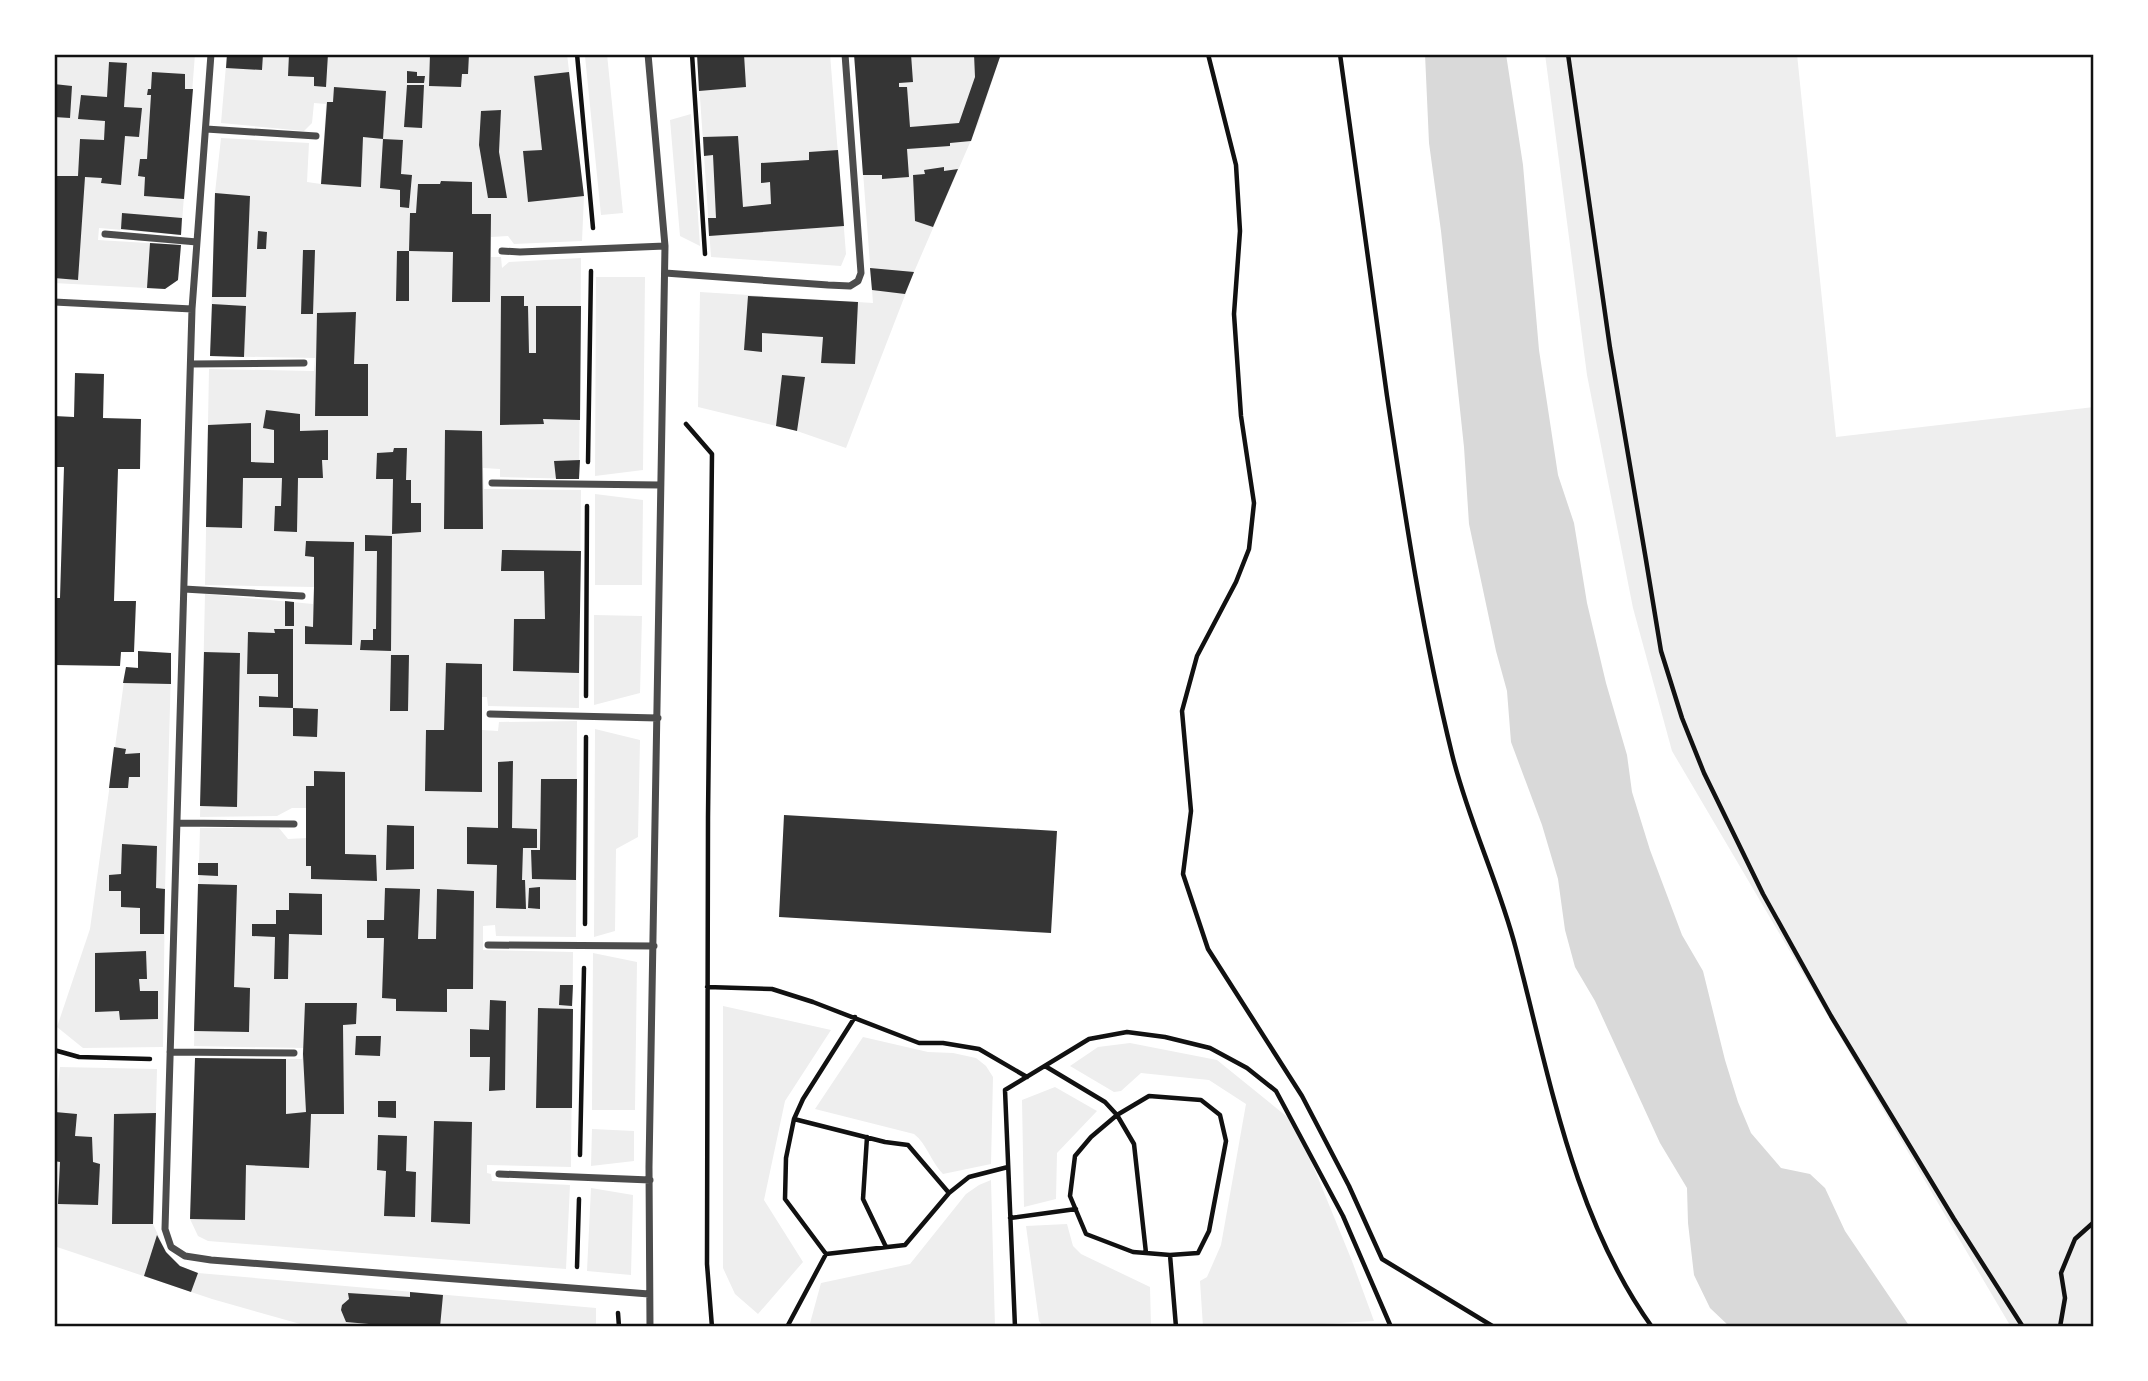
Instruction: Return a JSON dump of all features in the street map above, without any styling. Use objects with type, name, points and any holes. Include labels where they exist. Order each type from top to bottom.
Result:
[{"type":"street","points":[[211,54],[192,309],[165,1229],[171,1247],[185,1256],[211,1261],[649,1294]]},
{"type":"street","points":[[648,54],[665,246],[650,1327]]},
{"type":"street","points":[[665,273],[850,286],[858,281],[861,273],[845,54]]},
{"type":"street","points":[[206,129],[316,136]]},
{"type":"street","points":[[105,234],[197,242]]},
{"type":"street","points":[[502,251],[665,246]]},
{"type":"street","points":[[54,302],[192,309]]},
{"type":"street","points":[[191,364],[304,363]]},
{"type":"street","points":[[492,483],[660,485]]},
{"type":"street","points":[[184,589],[302,596]]},
{"type":"street","points":[[490,714],[658,719]]},
{"type":"street","points":[[177,823],[294,824]]},
{"type":"street","points":[[488,945],[654,946]]},
{"type":"street","points":[[170,1056],[294,1053]]},
{"type":"street","points":[[499,1174],[650,1180]]},
{"type":"path","points":[[576,1288],[585,946],[587,485],[594,233],[577,54]]},
{"type":"path","points":[[692,54],[707,275]]},
{"type":"path","points":[[1208,54],[1236,165],[1240,231],[1234,314],[1241,416],[1254,503],[1249,549],[1236,582],[1197,656],[1182,711],[1191,811],[1183,874],[1208,948],[1302,1096],[1349,1186],[1382,1259],[1494,1327]]},
{"type":"path","points":[[1340,54],[1403,501],[1436,686],[1453,758],[1515,946],[1544,1063],[1574,1164],[1605,1249],[1635,1302],[1653,1327]]},
{"type":"path","points":[[1568,54],[1610,348],[1661,651],[1682,718],[1704,773],[1763,894],[1831,1016],[2023,1327]]},
{"type":"path","points":[[686,411],[686,425],[712,454],[707,987],[707,1264],[712,1327]]},
{"type":"path","points":[[707,987],[772,989],[855,1017],[919,1043],[943,1043],[979,1049],[1027,1077]]},
{"type":"path","points":[[826,1254],[785,1199],[786,1158],[794,1119],[803,1099],[855,1017]]},
{"type":"path","points":[[1015,1327],[1005,1090],[1089,1038],[1127,1032],[1165,1037],[1210,1048],[1247,1068],[1276,1091],[1343,1216],[1391,1327]]},
{"type":"path","points":[[54,1049],[79,1057],[170,1056]]},
{"type":"path","points":[[1045,1066],[1105,1102],[1135,1143],[1146,1253]]},
{"type":"path","points":[[1149,1096],[1201,1100],[1220,1115],[1226,1140],[1209,1231],[1198,1253],[1170,1255],[1133,1252],[1086,1234],[1070,1196],[1075,1156],[1117,1115],[1149,1096]]},
{"type":"path","points":[[794,1119],[908,1145],[949,1193]]},
{"type":"path","points":[[867,1137],[863,1199],[886,1247]]},
{"type":"path","points":[[826,1254],[905,1245],[949,1193],[969,1178],[1009,1167]]},
{"type":"path","points":[[1010,1218],[1076,1209]]},
{"type":"path","points":[[2060,1327],[2065,1298],[2061,1273],[2075,1238],[2094,1222]]},
{"type":"path","points":[[787,1327],[826,1254]]},
{"type":"path","points":[[1170,1255],[1176,1327]]},
{"type":"shaded area","points":[[54,54],[195,54],[181,235],[99,228],[98,240],[181,245],[178,280],[165,289],[54,283]]},
{"type":"shaded area","points":[[227,54],[567,54],[584,196],[582,241],[514,244],[508,236],[491,237],[491,257],[501,257],[502,268],[509,262],[581,258],[579,479],[500,477],[500,469],[483,468],[484,489],[581,490],[579,708],[488,706],[487,697],[482,697],[482,730],[498,731],[499,722],[577,721],[576,937],[496,936],[495,925],[483,926],[483,950],[573,952],[571,1167],[487,1165],[487,1173],[491,1174],[492,1181],[570,1185],[566,1269],[208,1241],[198,1236],[190,1219],[195,1058],[302,1059],[303,1048],[194,1046],[200,828],[279,828],[288,839],[307,838],[306,808],[292,808],[277,816],[200,817],[205,594],[313,604],[314,587],[205,585],[209,369],[314,371],[315,358],[210,356],[215,193],[221,138],[309,143],[307,182],[321,184],[326,104],[314,103],[312,123],[304,131],[221,123]]},
{"type":"shaded area","points":[[607,54],[623,213],[601,215],[585,56]]},
{"type":"shaded area","points":[[697,54],[830,54],[846,254],[841,266],[711,257]]},
{"type":"shaded area","points":[[854,54],[1001,54],[978,124],[914,272],[846,448],[797,431],[698,407],[700,292],[873,303]]},
{"type":"shaded area","points":[[1425,54],[1506,54],[1523,165],[1539,350],[1558,475],[1574,523],[1587,603],[1627,755],[1632,792],[1650,850],[1682,935],[1703,971],[1738,1102],[1751,1133],[1781,1168],[1810,1174],[1825,1188],[1845,1231],[1910,1327],[1730,1327],[1710,1308],[1694,1275],[1687,1188],[1660,1143],[1595,1001],[1575,967],[1565,930],[1558,879],[1542,825],[1511,742],[1507,691],[1469,524],[1464,447],[1429,143]]},
{"type":"shaded area","points":[[1545,54],[1797,54],[1836,437],[2094,407],[2094,1327],[2011,1327],[1672,751],[1633,608],[1587,375]]},
{"type":"shaded area","points":[[691,114],[700,246],[680,236],[670,120]]},
{"type":"shaded area","points":[[596,277],[645,277],[643,470],[595,476]]},
{"type":"shaded area","points":[[595,494],[643,500],[642,585],[595,585]]},
{"type":"shaded area","points":[[594,615],[642,616],[640,693],[594,705]]},
{"type":"shaded area","points":[[126,667],[171,669],[163,1047],[83,1048],[57,1027],[90,929]]},
{"type":"shaded area","points":[[595,729],[640,740],[638,837],[616,849],[615,931],[594,937]]},
{"type":"shaded area","points":[[593,953],[637,962],[635,1110],[592,1110]]},
{"type":"shaded area","points":[[723,1006],[831,1030],[785,1101],[764,1200],[803,1262],[758,1314],[735,1294],[723,1268]]},
{"type":"shaded area","points":[[863,1037],[928,1052],[953,1053],[976,1058],[986,1066],[993,1077],[991,1164],[943,1174],[914,1134],[815,1109]]},
{"type":"shaded area","points":[[1130,1043],[1217,1060],[1296,1124],[1374,1321],[1270,1327],[1203,1327],[1200,1281],[1207,1277],[1221,1245],[1246,1104],[1209,1080],[1141,1073],[1121,1091],[1114,1092],[1070,1066],[1098,1047]]},
{"type":"shaded area","points":[[60,1067],[157,1069],[153,1224],[166,1252],[180,1266],[198,1273],[596,1308],[596,1327],[311,1327],[212,1299],[54,1246],[54,1118]]},
{"type":"shaded area","points":[[1055,1087],[1097,1111],[1057,1153],[1056,1199],[1024,1207],[1022,1100]]},
{"type":"shaded area","points":[[592,1129],[634,1131],[634,1161],[591,1166]]},
{"type":"shaded area","points":[[991,1180],[995,1327],[809,1327],[821,1283],[910,1264],[966,1194]]},
{"type":"shaded area","points":[[591,1188],[633,1195],[631,1275],[587,1271]]},
{"type":"shaded area","points":[[1067,1224],[1073,1246],[1081,1254],[1150,1287],[1151,1327],[1044,1327],[1039,1321],[1026,1226]]},
{"type":"building","points":[[227,54],[263,54],[262,70],[226,68]]},
{"type":"building","points":[[289,54],[328,54],[326,87],[314,86],[314,77],[288,76]]},
{"type":"building","points":[[430,54],[469,54],[468,74],[462,74],[461,87],[429,86]]},
{"type":"building","points":[[697,54],[744,54],[746,87],[699,91]]},
{"type":"building","points":[[854,54],[911,54],[913,82],[899,83],[899,87],[907,87],[910,127],[959,123],[975,77],[974,54],[1001,54],[971,141],[950,143],[950,146],[907,149],[909,177],[882,179],[882,175],[863,175]]},
{"type":"building","points":[[109,62],[127,63],[124,107],[142,108],[139,137],[125,136],[121,185],[101,183],[102,178],[85,177],[78,280],[54,278],[54,176],[78,176],[80,139],[104,140],[105,121],[78,119],[81,95],[107,97]]},
{"type":"building","points":[[407,71],[417,72],[417,76],[425,76],[424,83],[407,83]]},
{"type":"building","points":[[152,72],[185,74],[185,89],[193,89],[184,199],[144,196],[145,177],[138,176],[140,159],[147,159],[151,95],[147,95],[148,89],[151,89]]},
{"type":"building","points":[[569,72],[584,196],[528,202],[523,151],[542,150],[534,76]]},
{"type":"building","points":[[54,84],[72,86],[70,118],[54,117]]},
{"type":"building","points":[[407,85],[424,85],[422,128],[404,127]]},
{"type":"building","points":[[334,87],[386,91],[383,139],[363,137],[361,187],[321,184],[327,102],[333,102]]},
{"type":"building","points":[[501,110],[499,152],[507,198],[488,198],[479,145],[481,111]]},
{"type":"building","points":[[738,136],[743,207],[771,204],[770,182],[761,183],[761,163],[809,160],[809,152],[838,150],[844,226],[709,236],[708,218],[716,218],[713,155],[704,156],[703,137]]},
{"type":"building","points":[[383,139],[403,140],[401,174],[412,175],[409,208],[400,207],[400,190],[380,188]]},
{"type":"building","points":[[944,167],[944,171],[958,169],[933,227],[915,221],[913,175]]},
{"type":"building","points":[[441,181],[472,182],[472,214],[491,214],[490,302],[452,302],[453,252],[409,251],[410,213],[416,213],[418,184],[440,184]]},
{"type":"building","points":[[215,193],[250,196],[246,297],[212,297]]},
{"type":"building","points":[[122,213],[182,218],[181,235],[121,229]]},
{"type":"building","points":[[258,231],[267,232],[266,249],[257,249]]},
{"type":"building","points":[[150,243],[181,245],[178,280],[165,289],[147,288]]},
{"type":"building","points":[[303,250],[315,250],[313,314],[301,314]]},
{"type":"building","points":[[397,251],[409,251],[409,301],[396,301]]},
{"type":"building","points":[[870,268],[914,272],[905,294],[872,290]]},
{"type":"building","points":[[501,296],[524,296],[524,306],[528,306],[529,353],[536,353],[536,306],[581,306],[580,420],[543,419],[544,424],[500,425]]},
{"type":"building","points":[[748,296],[858,302],[855,364],[821,363],[823,337],[762,333],[762,352],[744,350]]},
{"type":"building","points":[[212,304],[246,306],[244,357],[210,356]]},
{"type":"building","points":[[356,312],[354,364],[368,364],[368,416],[315,416],[317,313]]},
{"type":"building","points":[[75,373],[104,374],[103,418],[141,419],[140,469],[118,469],[114,601],[136,601],[134,652],[121,652],[120,666],[54,665],[54,598],[60,598],[64,467],[54,467],[54,416],[74,417]]},
{"type":"building","points":[[782,375],[805,377],[797,431],[776,426]]},
{"type":"building","points":[[266,410],[300,414],[300,431],[328,430],[328,460],[322,460],[323,478],[298,478],[297,532],[274,531],[275,506],[281,506],[282,478],[243,478],[242,528],[206,527],[208,425],[251,423],[251,462],[274,463],[274,430],[263,428]]},
{"type":"building","points":[[445,430],[482,431],[483,529],[444,529]]},
{"type":"building","points":[[394,448],[407,448],[406,480],[411,480],[411,503],[421,503],[421,532],[392,534],[393,479],[376,479],[377,453],[393,452]]},
{"type":"building","points":[[580,460],[579,479],[556,479],[554,461]]},
{"type":"building","points":[[365,535],[392,536],[391,651],[360,650],[361,640],[373,640],[373,629],[376,629],[377,551],[365,551]]},
{"type":"building","points":[[306,541],[354,542],[352,645],[305,644],[305,626],[313,627],[314,587],[314,557],[305,556]]},
{"type":"building","points":[[502,550],[581,551],[579,673],[513,671],[514,619],[545,619],[544,571],[501,571]]},
{"type":"building","points":[[285,601],[294,602],[294,626],[285,626]]},
{"type":"building","points":[[274,629],[293,629],[293,708],[259,707],[259,696],[278,697],[278,674],[247,674],[248,632],[275,633]]},
{"type":"building","points":[[138,651],[171,653],[171,684],[123,683],[126,667],[138,668]]},
{"type":"building","points":[[204,652],[240,653],[237,807],[200,806]]},
{"type":"building","points":[[391,655],[409,655],[408,711],[390,711]]},
{"type":"building","points":[[446,663],[482,664],[482,792],[425,791],[426,730],[444,730]]},
{"type":"building","points":[[293,708],[318,709],[317,737],[293,736]]},
{"type":"building","points":[[114,747],[126,749],[125,754],[140,753],[140,777],[129,777],[128,788],[109,788]]},
{"type":"building","points":[[513,761],[512,828],[537,829],[537,848],[523,848],[522,880],[525,880],[526,909],[496,908],[497,865],[467,864],[467,827],[498,828],[498,762]]},
{"type":"building","points":[[314,771],[345,772],[345,854],[376,855],[377,881],[311,879],[311,866],[306,866],[306,786],[314,786]]},
{"type":"building","points":[[541,779],[577,779],[576,880],[532,879],[531,850],[540,850]]},
{"type":"building","points":[[784,815],[1057,831],[1051,933],[779,917]]},
{"type":"building","points":[[387,825],[414,826],[414,869],[386,870]]},
{"type":"building","points":[[122,844],[157,846],[156,888],[165,889],[164,934],[140,934],[140,908],[121,907],[121,891],[109,891],[109,875],[121,874]]},
{"type":"building","points":[[198,863],[218,863],[218,876],[198,875]]},
{"type":"building","points":[[198,884],[237,885],[234,987],[250,988],[249,1032],[194,1031]]},
{"type":"building","points":[[540,887],[540,909],[528,908],[529,888]]},
{"type":"building","points":[[385,888],[420,889],[418,939],[436,939],[437,889],[474,891],[473,989],[447,989],[447,1012],[396,1011],[396,999],[382,998],[384,938],[367,938],[367,920],[384,920]]},
{"type":"building","points":[[289,893],[322,894],[322,935],[289,934],[288,979],[274,979],[275,937],[252,936],[252,924],[276,924],[276,910],[289,910]]},
{"type":"building","points":[[146,951],[147,979],[139,979],[140,991],[158,991],[158,1019],[120,1020],[119,1011],[95,1012],[95,953]]},
{"type":"building","points":[[560,985],[573,985],[572,1006],[559,1005]]},
{"type":"building","points":[[490,1000],[506,1001],[505,1090],[489,1091],[490,1057],[470,1057],[470,1029],[489,1030]]},
{"type":"building","points":[[305,1003],[357,1003],[356,1024],[343,1025],[344,1114],[311,1114],[309,1168],[246,1165],[245,1220],[190,1219],[195,1058],[286,1059],[286,1114],[306,1112],[303,1054]]},
{"type":"building","points":[[538,1008],[573,1009],[572,1108],[536,1108]]},
{"type":"building","points":[[356,1036],[381,1036],[380,1056],[355,1055]]},
{"type":"building","points":[[378,1101],[396,1101],[396,1118],[378,1117]]},
{"type":"building","points":[[55,1112],[77,1114],[75,1136],[92,1137],[93,1162],[100,1164],[98,1205],[58,1204],[60,1162],[54,1161]]},
{"type":"building","points":[[156,1113],[153,1224],[112,1224],[114,1114]]},
{"type":"building","points":[[434,1121],[472,1122],[470,1224],[431,1222]]},
{"type":"building","points":[[378,1135],[407,1136],[406,1171],[416,1172],[415,1217],[384,1216],[386,1171],[377,1170]]},
{"type":"building","points":[[157,1235],[166,1252],[180,1266],[198,1273],[191,1292],[144,1276]]},
{"type":"building","points":[[410,1292],[443,1295],[440,1327],[380,1327],[346,1322],[341,1310],[342,1305],[349,1299],[348,1293],[410,1297]]}]
